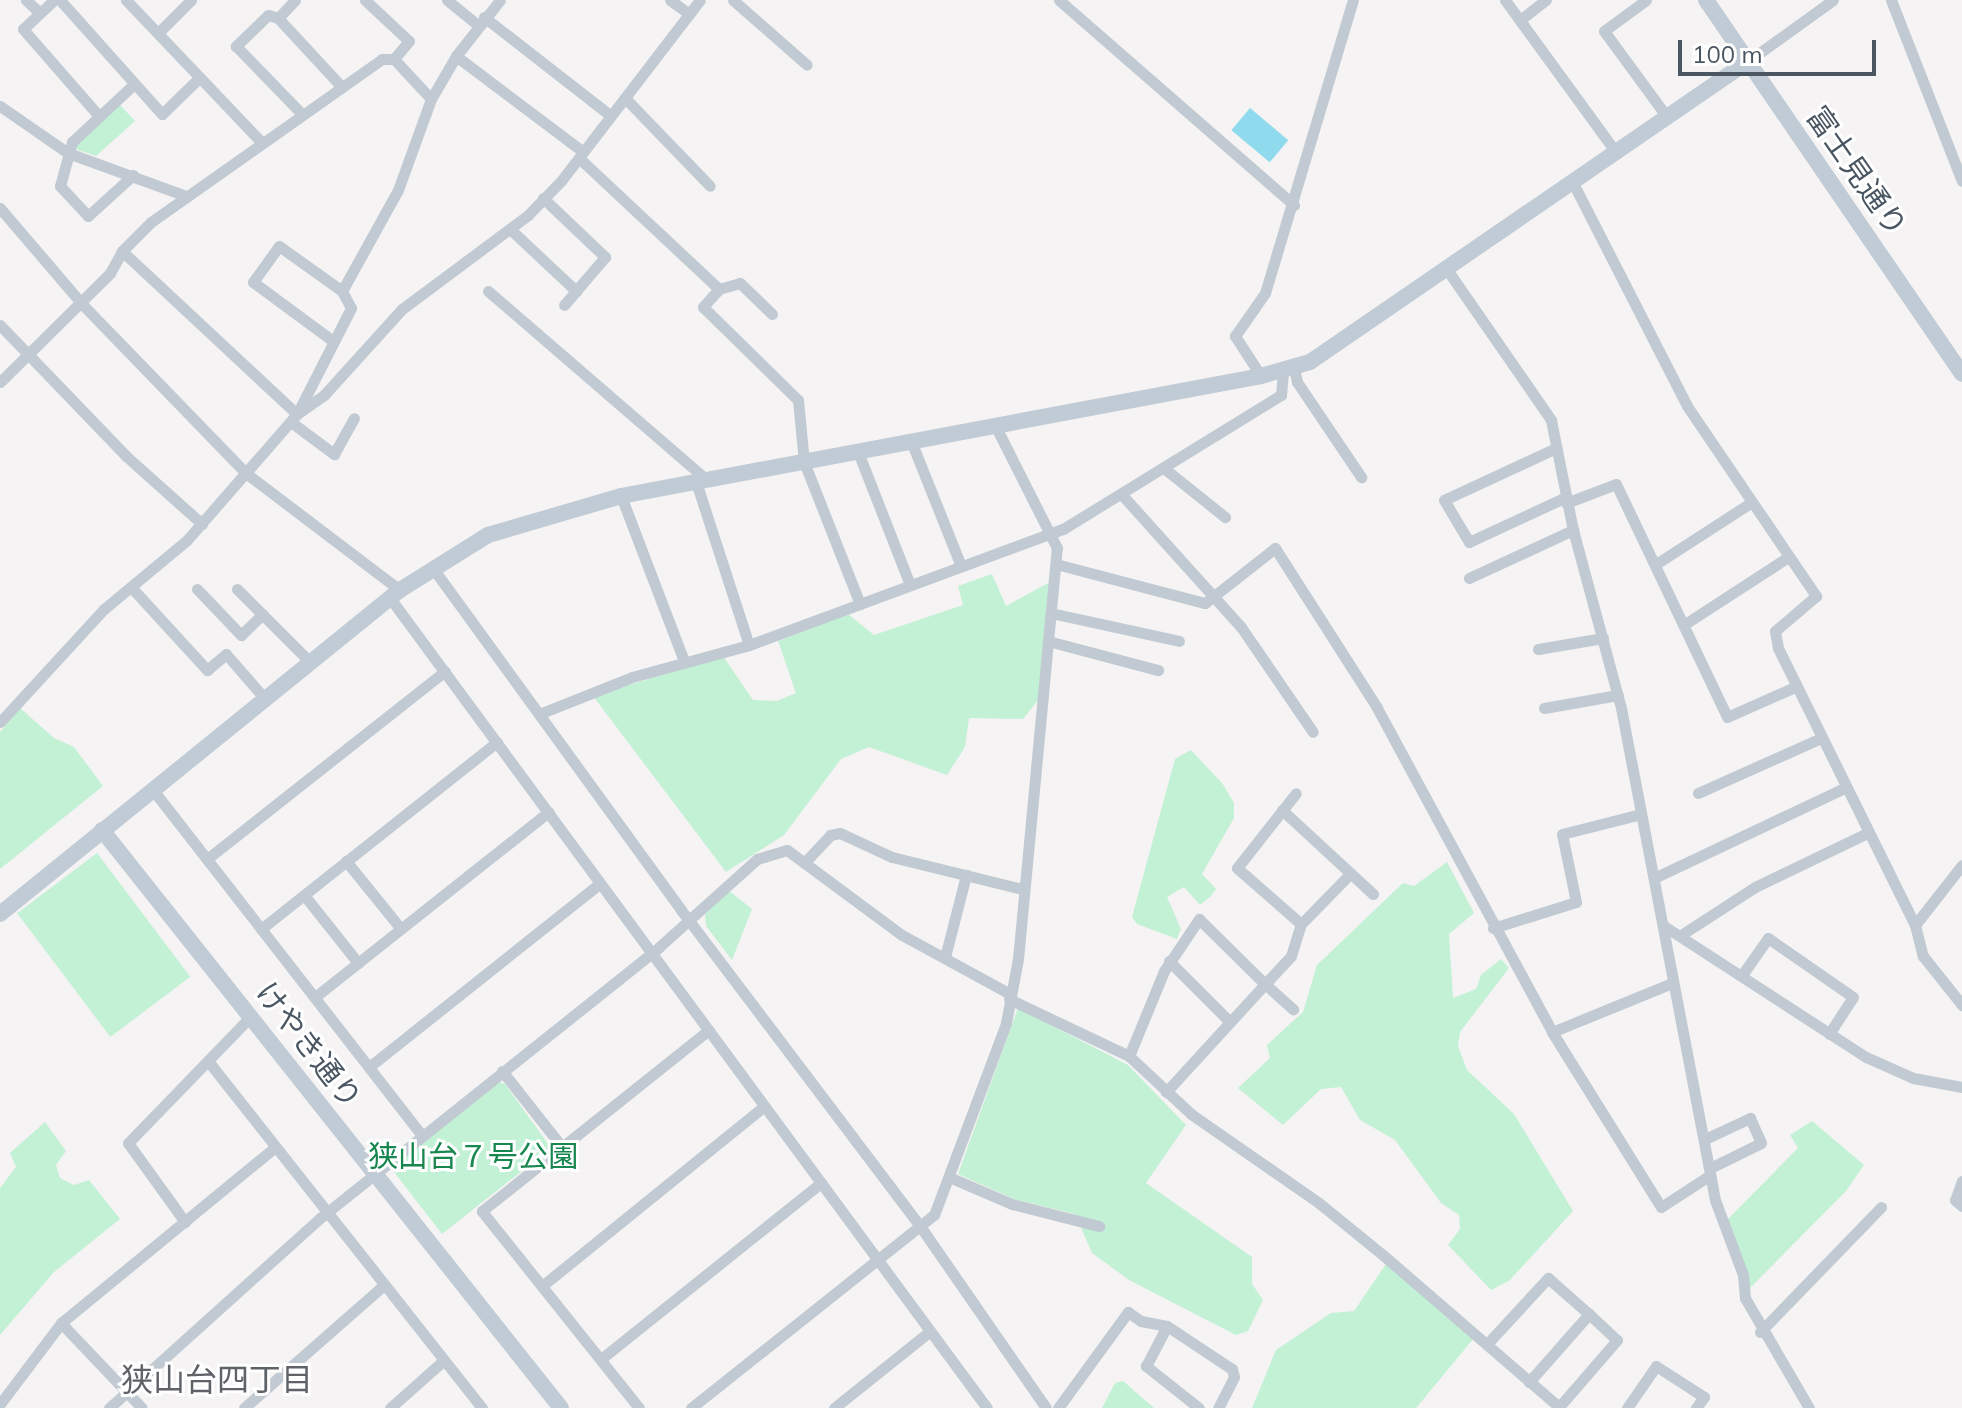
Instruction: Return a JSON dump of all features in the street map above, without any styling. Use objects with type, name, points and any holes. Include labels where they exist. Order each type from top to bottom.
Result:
[{"type":"street","points":[[26,0],[40,13]]},
{"type":"street","points":[[99,116],[27,38],[23,29],[57,0],[162,114],[199,78]]},
{"type":"street","points":[[126,0],[262,143]]},
{"type":"street","points":[[158,33],[191,0]]},
{"type":"street","points":[[278,18],[295,0]]},
{"type":"street","points":[[365,0],[409,41],[394,59]]},
{"type":"street","points":[[447,0],[481,21],[610,115]]},
{"type":"street","points":[[342,291],[398,190],[431,99],[456,56],[500,0]]},
{"type":"street","points":[[670,0],[689,14]]},
{"type":"street","points":[[0,722],[77,635],[202,524],[294,418],[324,395],[402,309],[510,229],[543,198],[700,0]]},
{"type":"street","points":[[733,0],[807,65]]},
{"type":"street","points":[[1059,0],[1294,205]]},
{"type":"street","points":[[1261,376],[1235,336],[1265,293],[1294,205],[1353,0]]},
{"type":"street","points":[[1505,0],[1616,152]]},
{"type":"street","points":[[1520,20],[1546,0]]},
{"type":"street","points":[[1646,0],[1604,31],[1667,117]]},
{"type":"street","name":"富士見通り","points":[[1706,0],[1962,374]]},
{"type":"street","points":[[1891,0],[1962,181]]},
{"type":"street","points":[[0,914],[395,594],[432,567],[517,523],[621,496],[1261,376],[1324,356],[1831,1]]},
{"type":"street","points":[[302,114],[236,46],[268,15],[278,18],[342,87]]},
{"type":"street","points":[[456,56],[580,154],[719,289]]},
{"type":"street","points":[[0,382],[81,303],[122,251],[186,196],[382,59],[394,59],[431,99]]},
{"type":"street","points":[[133,175],[88,216],[60,186],[72,142],[134,84]]},
{"type":"street","points":[[625,98],[710,186]]},
{"type":"street","points":[[0,106],[68,153],[186,196]]},
{"type":"street","points":[[1952,156],[1962,147]]},
{"type":"street","points":[[1573,183],[1687,406],[1816,596],[1775,631],[1795,687],[1819,739],[1915,925],[1923,956],[1962,1005]]},
{"type":"street","points":[[543,198],[605,257],[564,305]]},
{"type":"street","points":[[0,208],[81,303],[247,474],[395,594],[445,671],[982,1406]]},
{"type":"street","points":[[510,229],[576,291]]},
{"type":"street","points":[[294,418],[351,308],[342,291],[279,246],[253,282],[333,341]]},
{"type":"street","points":[[122,251],[334,454],[354,418]]},
{"type":"street","points":[[1448,271],[1551,420],[1573,530],[1618,695],[1720,1220],[1743,1275],[1745,1298],[1760,1332],[1809,1408]]},
{"type":"street","points":[[772,314],[740,283],[719,289],[703,307],[798,400],[804,462],[860,604]]},
{"type":"street","points":[[488,291],[702,481],[749,645]]},
{"type":"street","points":[[0,325],[26,355],[202,524]]},
{"type":"street","points":[[539,714],[684,661],[749,645],[1050,534],[1123,496],[1281,395],[1288,369]]},
{"type":"street","points":[[1288,369],[1361,477]]},
{"type":"street","points":[[691,1408],[939,1208],[1006,1023],[1018,959],[1022,889],[1057,548],[995,425]]},
{"type":"street","points":[[911,441],[961,566]]},
{"type":"street","points":[[1556,448],[1444,500],[1469,542],[1566,500],[1616,484],[1727,717],[1795,687]]},
{"type":"street","points":[[858,452],[910,585]]},
{"type":"street","points":[[1165,469],[1225,517]]},
{"type":"street","points":[[621,496],[684,661]]},
{"type":"street","points":[[1123,496],[1217,597],[1313,732]]},
{"type":"street","points":[[1656,564],[1752,502]]},
{"type":"street","points":[[1469,578],[1573,530]]},
{"type":"street","points":[[1056,564],[1205,603],[1217,597],[1275,548],[1376,706],[1493,928],[1552,1032],[1661,1207],[1711,1171],[1761,1143],[1750,1118],[1705,1139]]},
{"type":"street","points":[[1685,624],[1788,557]]},
{"type":"street","points":[[432,567],[689,921],[920,1226],[1046,1408]]},
{"type":"street","points":[[131,587],[207,670],[226,654],[266,700]]},
{"type":"street","points":[[197,589],[241,635],[263,614]]},
{"type":"street","points":[[237,589],[310,662]]},
{"type":"street","points":[[1051,613],[1179,641]]},
{"type":"street","points":[[1538,649],[1603,638]]},
{"type":"street","points":[[1048,641],[1158,670]]},
{"type":"street","points":[[207,859],[445,671]]},
{"type":"street","points":[[1544,708],[1618,695]]},
{"type":"street","points":[[1698,793],[1819,739]]},
{"type":"street","points":[[261,929],[497,742]]},
{"type":"street","points":[[1654,878],[1844,788]]},
{"type":"street","points":[[153,790],[422,1135]]},
{"type":"street","points":[[1296,793],[1237,868],[1301,924]]},
{"type":"street","points":[[1282,810],[1373,894]]},
{"type":"street","points":[[315,997],[548,812]]},
{"type":"street","points":[[1493,928],[1576,902],[1562,834],[1641,814]]},
{"type":"street","name":"けやき通り","points":[[102,830],[561,1408]]},
{"type":"street","points":[[806,861],[830,835],[840,833],[892,857],[1022,889]]},
{"type":"street","points":[[1681,935],[1755,887],[1867,833]]},
{"type":"street","points":[[109,1408],[125,1390],[326,1213],[652,953],[757,859],[787,850],[806,861],[902,935],[1010,997],[1129,1056],[1166,1092],[1319,1203],[1559,1408],[1617,1340],[1548,1278],[1487,1344]]},
{"type":"street","points":[[346,861],[401,929]]},
{"type":"street","points":[[1915,925],[1962,865]]},
{"type":"street","points":[[1166,1092],[1291,956],[1301,924],[1351,873]]},
{"type":"street","points":[[945,957],[966,875]]},
{"type":"street","points":[[369,1067],[600,883]]},
{"type":"street","points":[[304,895],[358,963]]},
{"type":"street","points":[[1129,1056],[1169,961],[1199,919],[1293,1009]]},
{"type":"street","points":[[1664,926],[1829,1034],[1913,1078],[1962,1087]]},
{"type":"street","points":[[1742,975],[1768,938],[1853,997],[1829,1034]]},
{"type":"street","points":[[1169,961],[1229,1021]]},
{"type":"street","points":[[1552,1032],[1672,983]]},
{"type":"street","points":[[185,1222],[127,1148],[251,1016]]},
{"type":"street","points":[[639,1408],[482,1211],[709,1030]]},
{"type":"street","points":[[208,1061],[482,1408]]},
{"type":"street","points":[[502,1071],[562,1147]]},
{"type":"street","points":[[542,1286],[764,1106]]},
{"type":"street","points":[[0,1404],[61,1323],[275,1147]]},
{"type":"street","points":[[949,1177],[1012,1204],[1099,1226]]},
{"type":"street","points":[[1962,1181],[1955,1200],[1962,1206]]},
{"type":"street","points":[[601,1359],[821,1183]]},
{"type":"street","points":[[1760,1332],[1881,1207]]},
{"type":"street","points":[[244,1408],[384,1285]]},
{"type":"street","points":[[1058,1408],[1128,1312],[1141,1321],[1167,1326],[1232,1369],[1234,1377],[1218,1408]]},
{"type":"street","points":[[1529,1382],[1589,1314]]},
{"type":"street","points":[[61,1323],[142,1408]]},
{"type":"street","points":[[1167,1326],[1146,1366],[1199,1408]]},
{"type":"street","points":[[834,1408],[930,1331]]},
{"type":"street","points":[[390,1408],[443,1361]]},
{"type":"street","points":[[1627,1408],[1656,1366],[1704,1397],[1696,1408]]},
{"type":"green space","points":[[119,104],[135,121],[96,156],[78,150],[75,145]]},
{"type":"green space","points":[[992,574],[1006,606],[1050,582],[1039,699],[1023,719],[969,718],[965,747],[947,775],[869,747],[841,759],[784,835],[726,872],[593,696],[723,656],[753,700],[777,701],[796,693],[778,641],[848,614],[874,635],[963,605],[958,586]]},
{"type":"green space","points":[[20,708],[54,738],[74,747],[103,786],[0,869],[0,732]]},
{"type":"green space","points":[[1191,750],[1222,783],[1234,803],[1234,818],[1202,874],[1216,889],[1211,896],[1200,905],[1184,887],[1167,897],[1181,929],[1177,939],[1137,924],[1132,917],[1175,759]]},
{"type":"green space","points":[[97,853],[190,977],[110,1037],[17,913]]},
{"type":"green space","points":[[1447,862],[1474,913],[1449,934],[1453,998],[1476,989],[1481,975],[1501,959],[1509,968],[1460,1032],[1458,1046],[1467,1070],[1514,1114],[1573,1211],[1510,1280],[1491,1290],[1448,1245],[1460,1229],[1459,1215],[1441,1203],[1395,1140],[1360,1120],[1341,1087],[1321,1089],[1283,1125],[1238,1088],[1270,1058],[1267,1045],[1303,1012],[1317,965],[1403,883],[1414,886]]},
{"type":"green space","points":[[728,890],[752,909],[732,960],[706,926],[705,915]]},
{"type":"green space","points":[[1018,1008],[1128,1065],[1186,1125],[1146,1183],[1252,1257],[1252,1284],[1263,1300],[1248,1331],[1236,1335],[1129,1280],[1092,1253],[1075,1214],[1014,1199],[958,1174]]},
{"type":"green space","name":"狭山台７号公園","points":[[498,1082],[505,1084],[551,1148],[442,1234],[394,1172],[395,1164]]},
{"type":"green space","points":[[1812,1121],[1864,1165],[1846,1191],[1749,1289],[1726,1221],[1798,1148],[1790,1135]]},
{"type":"green space","points":[[45,1122],[66,1151],[56,1165],[60,1178],[74,1185],[89,1180],[120,1219],[54,1272],[0,1335],[0,1188],[16,1167],[10,1153]]},
{"type":"green space","points":[[1386,1264],[1474,1338],[1416,1408],[1252,1408],[1276,1350],[1331,1313],[1354,1311]]},
{"type":"green space","points":[[1123,1381],[1154,1408],[1102,1408],[1115,1383]]},
{"type":"water","points":[[1250,108],[1288,140],[1270,162],[1231,130]]},
{"type":"district","name":"狭山台四丁目","points":[[217,1379]]}]
